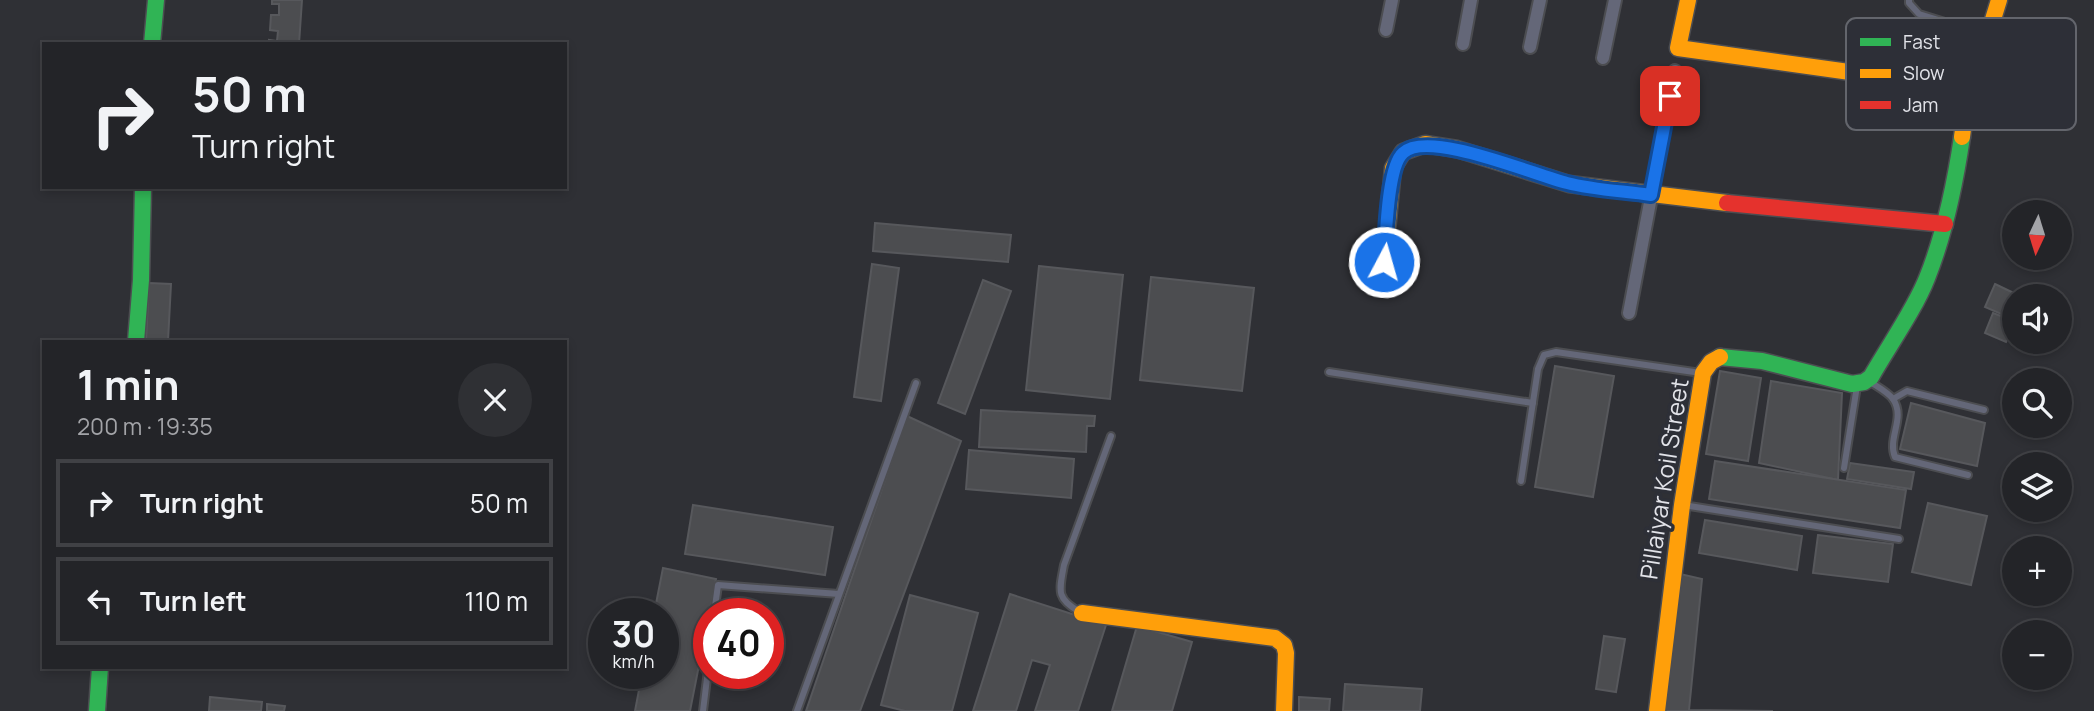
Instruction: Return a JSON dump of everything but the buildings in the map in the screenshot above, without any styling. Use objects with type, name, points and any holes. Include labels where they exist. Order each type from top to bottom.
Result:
[{"type":"street","points":[[152,42],[156,0]]},
{"type":"street","points":[[1386,30],[1392,0]]},
{"type":"street","points":[[1463,44],[1471,0]]},
{"type":"street","points":[[1531,47],[1540,0]]},
{"type":"street","points":[[1603,58],[1615,0]]},
{"type":"street","points":[[1688,0],[1678,48],[1846,72]]},
{"type":"street","points":[[1994,18],[1999,0]]},
{"type":"street","points":[[1629,313],[1675,71]]},
{"type":"street","points":[[1863,382],[1926,281],[1945,224],[1963,130]]},
{"type":"street","points":[[1384,262],[1393,168],[1404,152],[1424,144],[1457,149],[1569,184],[1651,195],[1945,224]]},
{"type":"street","points":[[136,340],[141,280],[143,189]]},
{"type":"street","name":"Pillaiyar Koil Street","points":[[1657,711],[1682,505],[1703,373],[1713,360],[1726,356],[1863,382]]},
{"type":"street","points":[[1082,613],[1275,638],[1284,645],[1286,653],[1284,711]]},
{"type":"street","points":[[97,711],[100,669]]},
{"type":"lane","points":[[1909,0],[1919,14],[1932,18]]},
{"type":"lane","points":[[1521,481],[1538,369],[1544,355],[1556,352],[1703,373]]},
{"type":"lane","points":[[1329,372],[1533,403]]},
{"type":"lane","points":[[1844,468],[1863,382],[1893,399],[1899,418],[1892,451],[1895,457],[1968,475]]},
{"type":"lane","points":[[797,711],[916,383]]},
{"type":"lane","points":[[1893,399],[1907,391],[1984,410]]},
{"type":"lane","points":[[1082,613],[1066,605],[1061,598],[1060,584],[1064,565],[1111,436]]},
{"type":"lane","points":[[1682,505],[1899,539]]},
{"type":"lane","points":[[716,598],[718,584],[839,594]]},
{"type":"lane","points":[[703,711],[706,689]]},
{"type":"traffic: fast","points":[[152,42],[156,0]]},
{"type":"traffic: fast","points":[[1720,357],[1762,361],[1852,384],[1864,382],[1871,377],[1927,278],[1949,208],[1962,137]]},
{"type":"traffic: fast","points":[[136,340],[141,280],[143,189]]},
{"type":"traffic: fast","points":[[97,711],[100,669]]},
{"type":"traffic: slow","points":[[1688,0],[1678,48],[1846,72]]},
{"type":"traffic: slow","points":[[1993,18],[1999,0]]},
{"type":"traffic: slow","points":[[1962,137],[1963,130]]},
{"type":"traffic: slow","points":[[1384,262],[1393,168],[1403,152],[1425,144],[1457,149],[1569,184],[1727,203]]},
{"type":"traffic: slow","points":[[1657,711],[1682,505],[1703,373],[1711,362],[1720,357]]},
{"type":"traffic: slow","points":[[1082,613],[1275,638],[1284,645],[1286,653],[1284,711]]},
{"type":"traffic: jam","points":[[1727,203],[1945,224]]},
{"type":"route","points":[[1384,262],[1393,168],[1404,152],[1424,144],[1457,149],[1569,184],[1651,195],[1670,96]]}]
